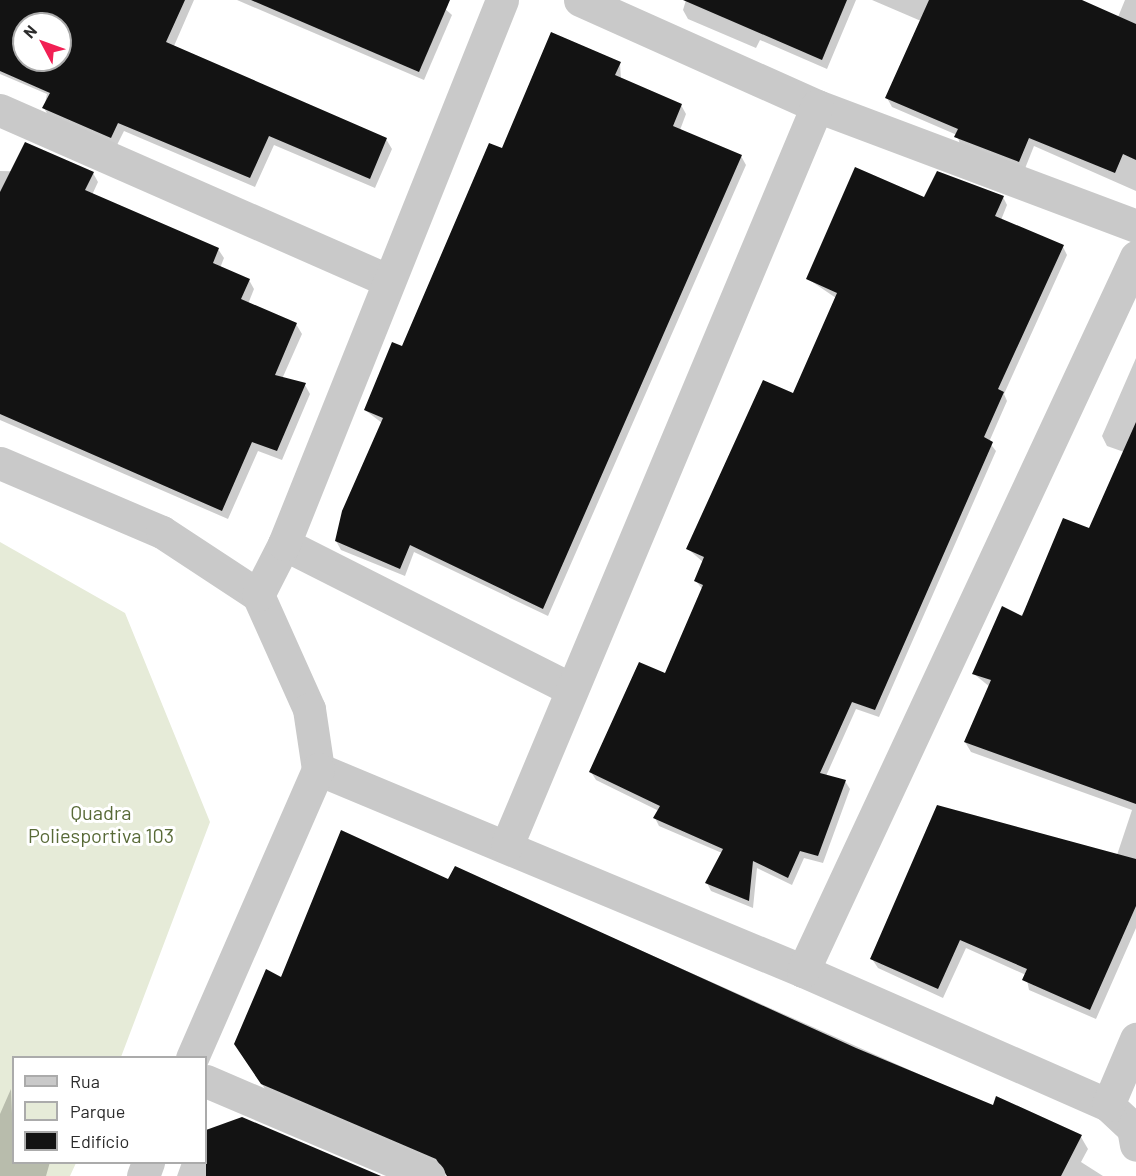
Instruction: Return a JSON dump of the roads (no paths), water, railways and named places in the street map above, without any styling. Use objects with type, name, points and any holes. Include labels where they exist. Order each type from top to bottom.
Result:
[{"type":"street","points":[[258,595],[284,544],[387,280],[502,0]]},
{"type":"street","points":[[580,0],[817,106],[1136,226]]},
{"type":"street","points":[[507,845],[817,106]]},
{"type":"street","points":[[0,110],[387,280]]},
{"type":"street","points":[[803,970],[1136,257]]},
{"type":"street","points":[[0,463],[162,532],[258,595],[309,709],[318,769],[193,1056]]},
{"type":"street","points":[[284,544],[571,688]]},
{"type":"street","points":[[318,769],[507,845],[803,970],[1107,1105],[1133,1128],[1136,1145]]},
{"type":"street","points":[[1107,1105],[1136,1039]]},
{"type":"street","points":[[207,1081],[429,1176]]},
{"type":"park label","name":"Quadra Poliesportiva 103","points":[[101,824]]}]
